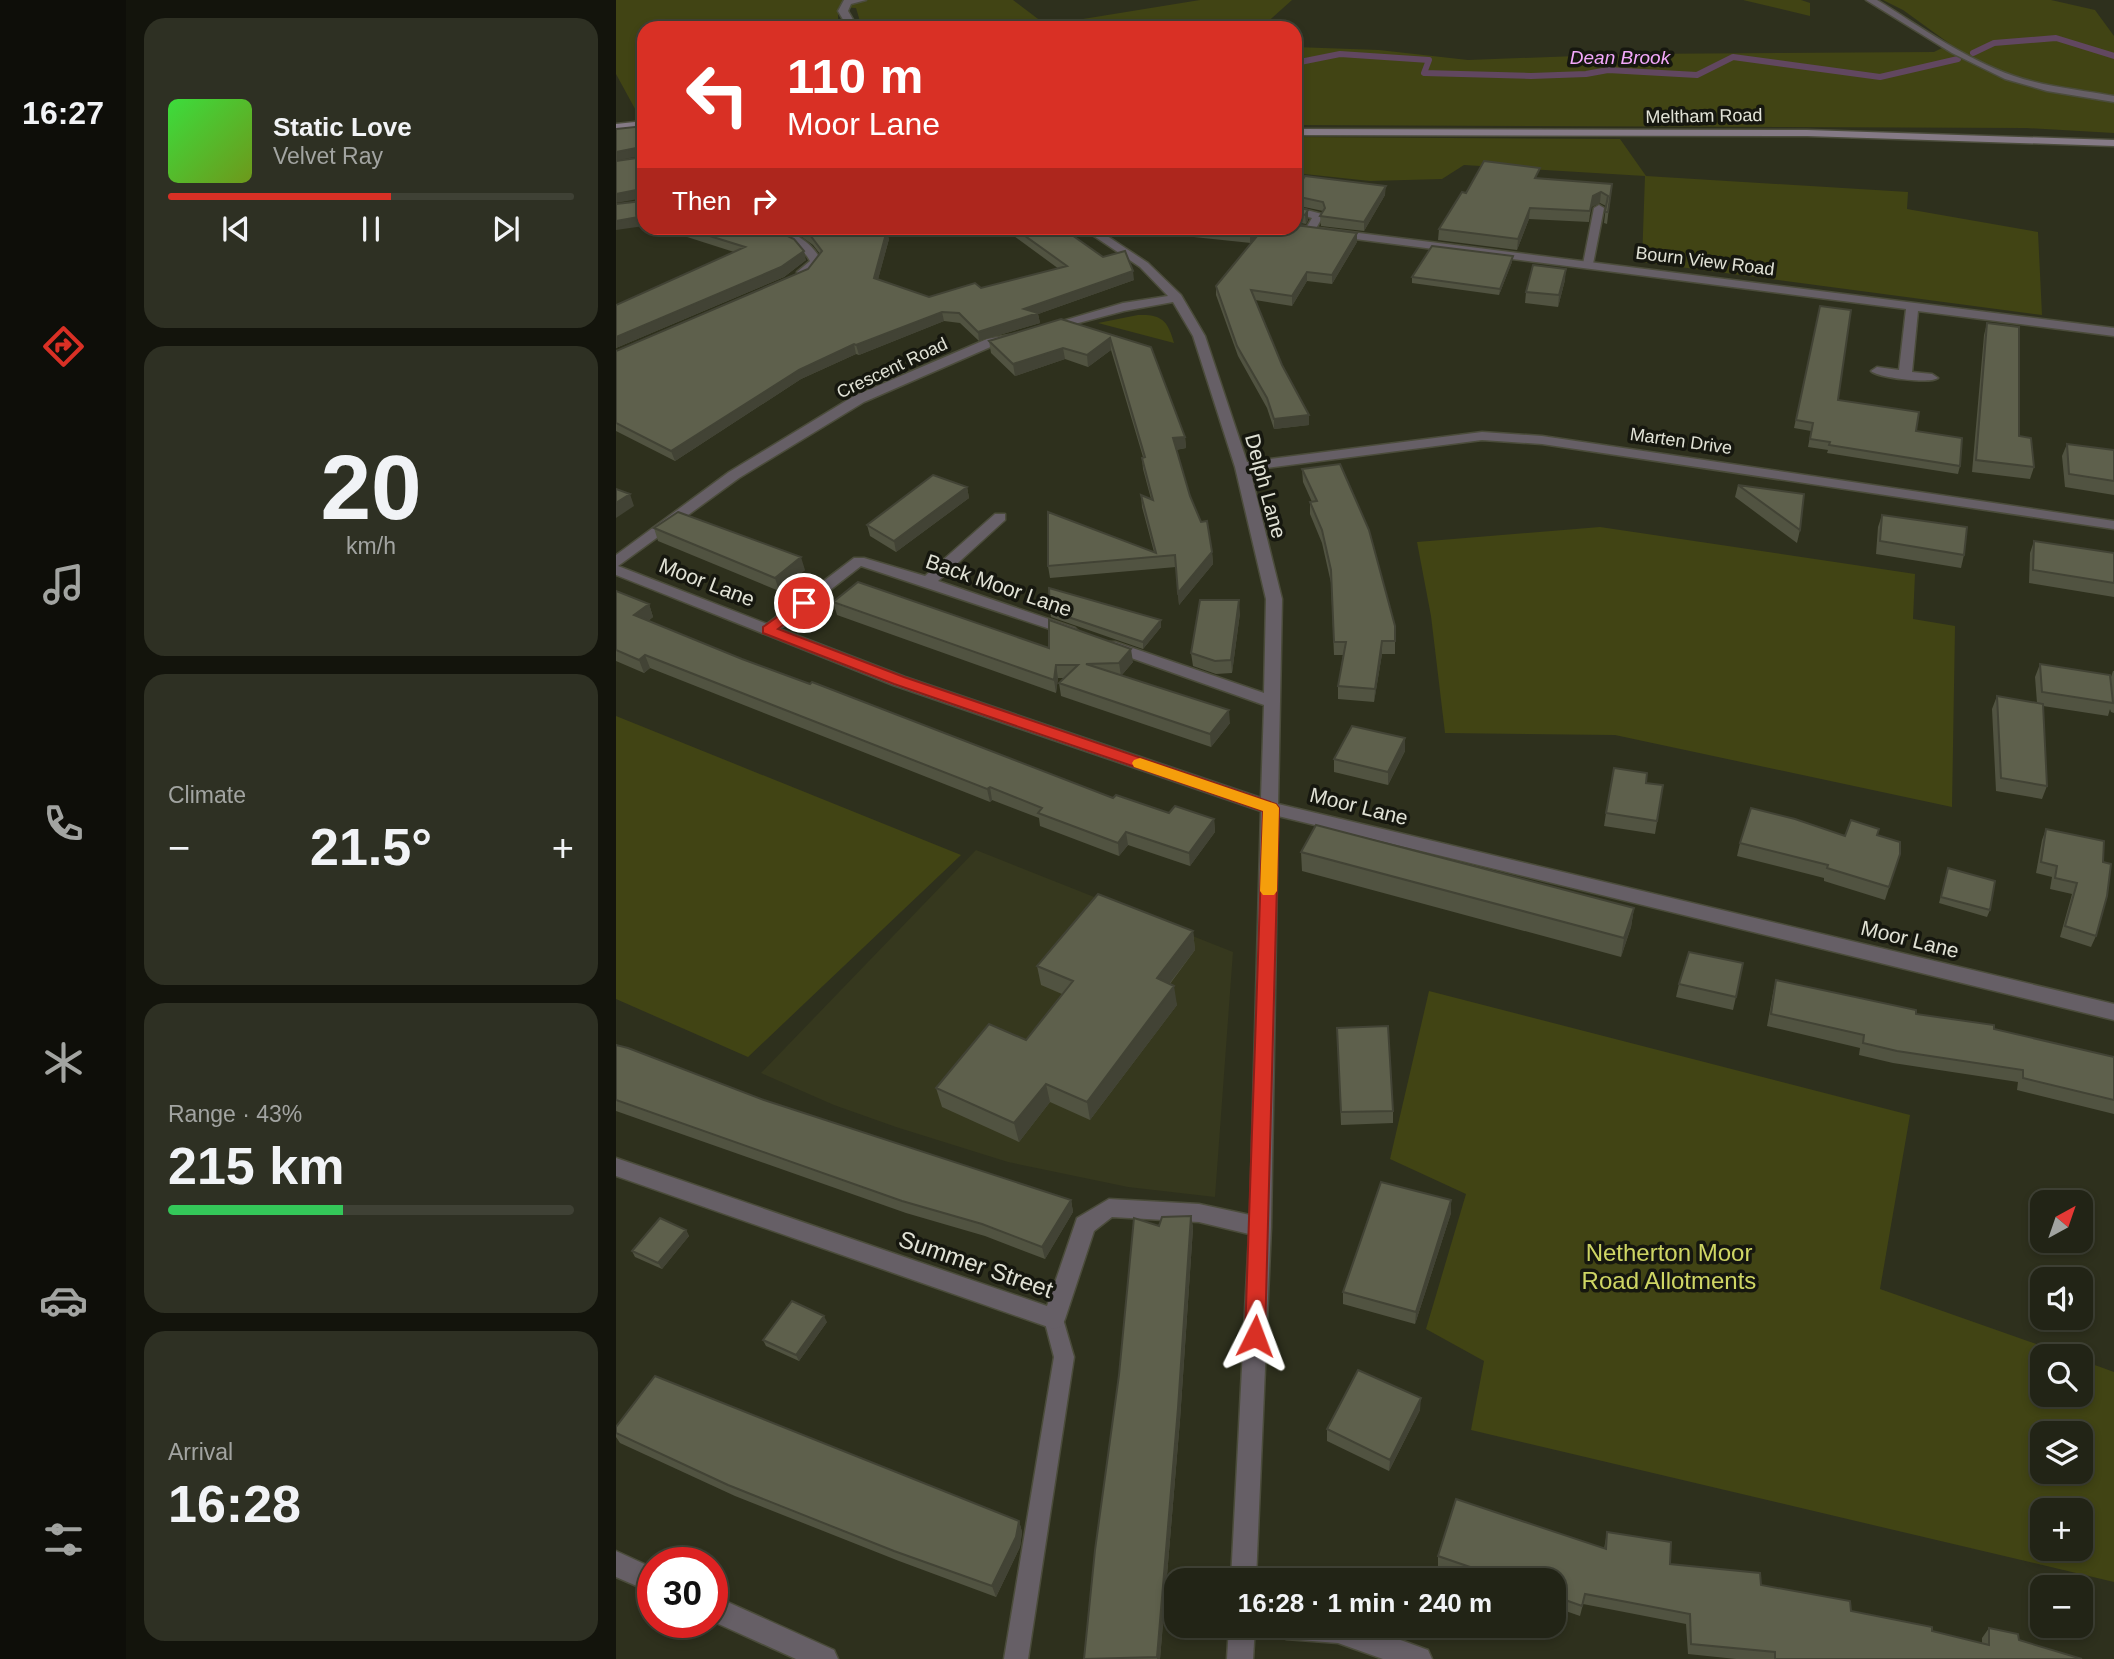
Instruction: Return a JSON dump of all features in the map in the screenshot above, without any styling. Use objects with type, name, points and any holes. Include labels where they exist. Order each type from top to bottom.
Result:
[{"type":"main road","points":[[616,127],[637,125]]},
{"type":"main road","name":"Meltham Road","points":[[1302,132],[1626,135],[1812,132],[1999,136],[2114,143]]},
{"type":"street","points":[[849,21],[843,11],[847,2],[861,0]]},
{"type":"street","points":[[1871,0],[1976,62],[2010,77],[2047,88],[2114,99]]},
{"type":"street","name":"Bourn View Road","points":[[1302,229],[2114,332]]},
{"type":"street","points":[[784,235],[802,242],[812,251],[816,262],[805,273],[789,282]]},
{"type":"street","name":"Delph Lane","points":[[1099,235],[1144,265],[1177,298],[1199,336],[1242,467],[1274,599],[1260,1227],[1245,1568]]},
{"type":"street","name":"Crescent Road","points":[[616,562],[734,475],[859,399],[991,342],[1123,307],[1177,298]]},
{"type":"street","points":[[1905,375],[1912,306]]},
{"type":"street","points":[[1877,371],[1932,378]]},
{"type":"street","name":"Marten Drive","points":[[1242,467],[1482,436],[1530,439],[2114,525]]},
{"type":"street","points":[[928,582],[1000,517]]},
{"type":"street","name":"Back Moor Lane","points":[[768,630],[859,561],[928,582],[1272,702]]},
{"type":"street","name":"Moor Lane","points":[[616,570],[912,685],[1271,808],[2114,1012]]},
{"type":"street","name":"Summer Street","points":[[616,1167],[1054,1319],[1085,1225],[1109,1208],[1199,1213],[1260,1227]]},
{"type":"street","points":[[618,1568],[637,1575]]},
{"type":"street","points":[[728,1615],[825,1659]]},
{"type":"street","points":[[1240,1659],[1241,1638]]},
{"type":"street","points":[[1360,1638],[1419,1659]]},
{"type":"lane","points":[[1588,264],[1599,208]]},
{"type":"lane","points":[[1302,212],[1318,216],[1310,230]]},
{"type":"lane","points":[[1016,1659],[1064,1357],[1054,1319]]},
{"type":"shaded area","points":[[976,850],[1233,952],[1215,1197],[1128,1187],[1008,1162],[834,1105],[761,1073]]},
{"type":"green space","points":[[616,0],[1013,0],[1041,21],[860,21],[856,8],[838,7],[838,21],[637,21],[637,112],[616,74]]},
{"type":"green space","points":[[1200,0],[1292,0],[1269,21],[1071,21]]},
{"type":"green space","points":[[1743,0],[1801,0],[1810,3],[1810,16]]},
{"type":"green space","points":[[1883,0],[2051,0],[2095,10],[2114,36],[2114,133],[2026,128],[1302,125],[1302,47],[1379,50],[1468,60],[1631,54],[1934,52],[1950,44],[1903,10]]},
{"type":"green space","points":[[1302,137],[1620,139],[1646,176],[1908,192],[1907,209],[2038,232],[2042,315],[1642,262],[1645,176],[1464,165],[1442,179],[1370,181],[1302,174]]},
{"type":"green space","points":[[1138,315],[1163,320],[1174,343],[1098,323]]},
{"type":"green space","points":[[1600,527],[1915,574],[1913,619],[1955,626],[1952,807],[1615,735],[1445,733],[1431,616],[1417,542]]},
{"type":"green space","points":[[616,716],[961,855],[748,1057],[616,999]]},
{"type":"green space","name":"Netherton Moor Road Allotments","points":[[1429,991],[1910,1115],[1880,1289],[2036,1344],[2030,1344],[2030,1407],[2093,1407],[2093,1364],[2114,1372],[2114,1582],[1471,1430],[1484,1361],[1426,1329],[1466,1194],[1390,1159]]},
{"type":"building","points":[[637,127],[637,148],[616,152],[616,129]]},
{"type":"building","points":[[637,158],[637,190],[616,194],[616,161]]},
{"type":"building","points":[[1484,161],[1540,168],[1535,178],[1612,184],[1608,212],[1605,212],[1608,196],[1601,192],[1593,196],[1590,211],[1530,208],[1518,239],[1439,229],[1462,192],[1466,193]]},
{"type":"building","points":[[1305,176],[1386,186],[1364,222],[1320,216],[1325,208],[1323,202],[1302,198],[1302,181]]},
{"type":"building","points":[[637,202],[637,217],[616,221],[616,204]]},
{"type":"building","points":[[1302,226],[1357,233],[1332,275],[1307,272],[1292,296],[1251,290],[1282,365],[1309,415],[1274,419],[1267,398],[1237,346],[1216,286],[1258,235],[1302,235]]},
{"type":"building","points":[[706,235],[786,235],[794,239],[804,251],[781,267],[616,337],[616,305],[745,247]]},
{"type":"building","points":[[810,235],[886,235],[874,278],[929,297],[975,283],[981,288],[1067,266],[1024,235],[1072,235],[1103,257],[1125,251],[1133,271],[1024,309],[1038,313],[978,332],[959,313],[942,312],[854,344],[799,370],[671,451],[616,423],[616,351],[808,269],[822,251]]},
{"type":"building","points":[[1432,246],[1513,256],[1500,289],[1412,277]]},
{"type":"building","points":[[1533,265],[1566,269],[1559,295],[1526,292]]},
{"type":"building","points":[[1820,306],[1851,310],[1838,400],[1919,412],[1916,431],[1962,438],[1960,466],[1829,445],[1830,442],[1810,439],[1813,423],[1796,420]]},
{"type":"building","points":[[1061,319],[1151,347],[1185,437],[1173,438],[1190,496],[1201,522],[1207,521],[1212,552],[1178,593],[1175,555],[1048,566],[1048,512],[1156,553],[1141,495],[1153,500],[1142,458],[1145,457],[1110,338],[1087,355],[1063,348],[1013,364],[989,341]]},
{"type":"building","points":[[1987,323],[2019,327],[2019,436],[2031,438],[2034,467],[1976,460]]},
{"type":"building","points":[[2067,444],[2114,450],[2114,481],[2069,474]]},
{"type":"building","points":[[1340,464],[1369,530],[1395,626],[1395,641],[1382,641],[1375,689],[1338,686],[1346,642],[1334,642],[1331,570],[1322,530],[1310,502],[1317,501],[1302,469]]},
{"type":"building","points":[[933,475],[967,487],[894,541],[867,525]]},
{"type":"building","points":[[1738,485],[1804,494],[1800,530]]},
{"type":"building","points":[[616,489],[630,494],[616,503]]},
{"type":"building","points":[[678,512],[801,557],[775,578],[654,528]]},
{"type":"building","points":[[1882,515],[1967,527],[1964,555],[1880,541]]},
{"type":"building","points":[[2034,541],[2114,553],[2114,583],[2033,570]]},
{"type":"building","points":[[858,582],[1049,648],[1049,620],[1131,649],[1119,663],[1086,664],[1229,710],[1210,734],[1059,683],[1078,665],[1056,665],[1054,680],[833,602]]},
{"type":"building","points":[[1049,588],[1161,620],[1143,642],[1050,611]]},
{"type":"building","points":[[616,591],[649,604],[634,615],[742,659],[810,684],[812,682],[1113,798],[1116,795],[1169,813],[1175,806],[1214,819],[1189,853],[1126,832],[1118,843],[1038,813],[1042,808],[990,787],[987,789],[645,655],[639,660],[616,650]]},
{"type":"building","points":[[1200,600],[1239,600],[1231,660],[1215,661],[1191,653]]},
{"type":"building","points":[[2040,664],[2110,675],[2113,703],[2042,692]]},
{"type":"building","points":[[1997,696],[2043,704],[2047,786],[2001,778]]},
{"type":"building","points":[[1352,726],[1405,738],[1388,772],[1334,759]]},
{"type":"building","points":[[1614,768],[1647,773],[1646,783],[1663,785],[1657,821],[1606,813]]},
{"type":"building","points":[[1751,808],[1845,836],[1851,820],[1879,829],[1877,835],[1900,842],[1900,854],[1889,887],[1827,868],[1828,865],[1740,843]]},
{"type":"building","points":[[1316,825],[1634,908],[1624,938],[1301,852]]},
{"type":"building","points":[[2046,829],[2104,841],[2103,862],[2111,864],[2107,896],[2096,936],[2065,926],[2077,883],[2055,878],[2057,866],[2041,862]]},
{"type":"building","points":[[1948,868],[1995,881],[1990,910],[1941,897]]},
{"type":"building","points":[[1098,894],[1193,931],[1157,978],[1174,986],[1087,1102],[1046,1084],[1014,1123],[936,1088],[989,1024],[1026,1040],[1073,981],[1037,966]]},
{"type":"building","points":[[1689,952],[1743,963],[1736,997],[1679,984]]},
{"type":"building","points":[[1776,980],[1916,1010],[1916,1014],[1994,1025],[1994,1029],[2114,1057],[2114,1100],[2023,1078],[2023,1070],[1897,1051],[1863,1043],[1864,1035],[1771,1014]]},
{"type":"building","points":[[1388,1026],[1393,1111],[1341,1112],[1337,1028]]},
{"type":"building","points":[[616,1045],[764,1100],[1071,1200],[1042,1247],[982,1224],[902,1201],[616,1100]]},
{"type":"building","points":[[1381,1182],[1451,1200],[1416,1312],[1343,1292]]},
{"type":"building","points":[[1191,1216],[1157,1657],[1084,1659],[1095,1550],[1119,1375],[1134,1218],[1159,1226],[1162,1217]]},
{"type":"building","points":[[660,1218],[686,1230],[658,1263],[632,1251]]},
{"type":"building","points":[[792,1301],[824,1316],[796,1355],[763,1340]]},
{"type":"building","points":[[1358,1370],[1421,1398],[1390,1460],[1327,1429]]},
{"type":"building","points":[[655,1376],[1019,1521],[1016,1537],[992,1586],[894,1551],[728,1485],[616,1433],[616,1427]]},
{"type":"building","points":[[1456,1499],[1606,1549],[1607,1532],[1671,1542],[1670,1564],[1760,1573],[1761,1585],[1850,1601],[1851,1611],[1932,1627],[1932,1631],[1989,1645],[1989,1628],[2018,1634],[2019,1640],[2082,1659],[1775,1659],[1775,1652],[1691,1644],[1690,1614],[1585,1594],[1582,1606],[1566,1600],[1566,1568],[1473,1568],[1438,1556]]},
{"type":"waterway","name":"Dean Brook","points":[[1973,53],[1994,43],[2056,38],[2114,56]]},
{"type":"waterway","name":"Dean Brook","points":[[1302,62],[1340,54],[1429,60],[1424,73],[1531,76],[1586,74],[1608,70],[1697,75],[1733,57],[1880,77],[1958,59]]},
{"type":"slow traffic","points":[[1140,763],[1271,808],[1269,891]]},
{"type":"route","points":[[804,603],[768,630],[899,681],[1271,808],[1255,1336]]}]
